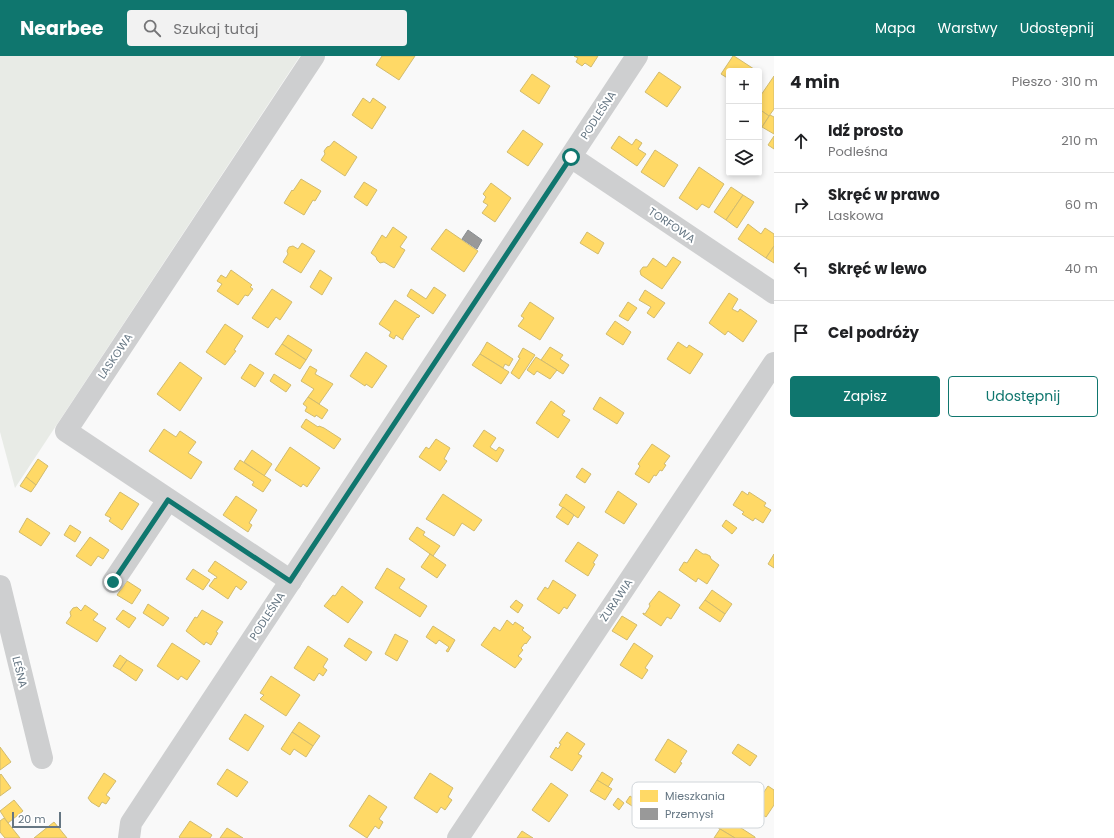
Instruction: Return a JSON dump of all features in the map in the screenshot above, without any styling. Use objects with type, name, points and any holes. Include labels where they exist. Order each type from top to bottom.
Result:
[{"type":"street","name":"LASKOWA","points":[[290,581],[66,431],[314,56]]},
{"type":"street","name":"PODLEŚNA","points":[[129,838],[131,823],[637,56]]},
{"type":"street","name":"TORFOWA","points":[[571,157],[774,293]]},
{"type":"street","name":"ŻURAWIA","points":[[458,838],[774,363]]},
{"type":"street","points":[[113,582],[168,500]]},
{"type":"street","name":"LEŚNA","points":[[0,586],[42,758]]},
{"type":"shaded area","points":[[0,56],[300,56],[15,488],[0,432]]},
{"type":"building: Mieszkania","points":[[382,56],[415,56],[399,80],[376,65]]},
{"type":"building: Mieszkania","points":[[574,56],[598,56],[591,67],[585,63],[582,66],[576,62],[578,58]]},
{"type":"building: Mieszkania","points":[[733,56],[752,68],[726,68],[726,77],[721,74]]},
{"type":"building: Mieszkania","points":[[659,72],[681,87],[667,107],[645,92]]},
{"type":"building: Mieszkania","points":[[532,74],[550,86],[539,104],[520,91]]},
{"type":"building: Mieszkania","points":[[774,76],[774,109],[769,116],[762,111],[762,94]]},
{"type":"building: Mieszkania","points":[[363,98],[370,103],[373,98],[386,107],[372,129],[352,115]]},
{"type":"building: Mieszkania","points":[[762,111],[769,116],[762,127]]},
{"type":"building: Mieszkania","points":[[770,115],[774,117],[774,134],[762,127]]},
{"type":"building: Mieszkania","points":[[523,130],[543,144],[528,166],[507,152]]},
{"type":"building: Mieszkania","points":[[619,136],[632,145],[636,139],[642,143],[638,149],[646,154],[637,166],[611,148]]},
{"type":"building: Mieszkania","points":[[774,136],[774,149],[768,145]]},
{"type":"building: Mieszkania","points":[[334,141],[357,157],[345,176],[321,160],[325,154],[324,151]]},
{"type":"building: Mieszkania","points":[[655,150],[678,165],[664,187],[641,172]]},
{"type":"building: Mieszkania","points":[[699,167],[724,184],[709,208],[702,204],[697,210],[679,198]]},
{"type":"building: Mieszkania","points":[[301,179],[321,191],[315,201],[313,200],[304,215],[284,203]]},
{"type":"building: Mieszkania","points":[[364,182],[377,190],[367,206],[354,197]]},
{"type":"building: Mieszkania","points":[[491,183],[511,198],[495,222],[482,213],[488,205],[483,202],[486,197],[483,194]]},
{"type":"building: Mieszkania","points":[[731,187],[743,195],[726,220],[714,212]]},
{"type":"building: Mieszkania","points":[[743,195],[754,202],[737,228],[726,220]]},
{"type":"building: Mieszkania","points":[[748,224],[761,234],[765,228],[774,234],[774,246],[766,258],[738,239]]},
{"type":"building: Mieszkania","points":[[393,227],[407,237],[400,247],[405,250],[394,268],[384,262],[380,263],[371,253],[382,235],[386,238]]},
{"type":"building: Mieszkania","points":[[446,229],[478,251],[464,272],[431,249]]},
{"type":"building: Mieszkania","points":[[587,232],[604,243],[598,254],[580,243]]},
{"type":"building: Mieszkania","points":[[302,243],[315,251],[301,273],[283,262],[288,254],[287,251],[289,247],[293,246],[298,249]]},
{"type":"building: Mieszkania","points":[[774,246],[774,263],[766,258]]},
{"type":"building: Mieszkania","points":[[673,257],[681,262],[662,289],[641,275],[640,271],[643,267],[647,267],[653,258],[666,267]]},
{"type":"building: Mieszkania","points":[[231,270],[252,285],[250,287],[253,289],[248,296],[245,295],[238,305],[217,291],[222,284],[217,281],[221,275],[226,278]]},
{"type":"building: Mieszkania","points":[[320,270],[332,278],[322,295],[310,287]]},
{"type":"building: Mieszkania","points":[[434,287],[446,295],[433,314],[407,296],[411,289],[426,299]]},
{"type":"building: Mieszkania","points":[[272,289],[292,302],[280,320],[276,317],[268,328],[252,318]]},
{"type":"building: Mieszkania","points":[[645,290],[665,303],[654,318],[647,313],[651,307],[639,300]]},
{"type":"building: Mieszkania","points":[[729,293],[738,299],[732,309],[738,312],[740,309],[757,321],[743,342],[728,331],[725,335],[709,323]]},
{"type":"building: Mieszkania","points":[[395,300],[420,316],[418,318],[417,317],[403,340],[396,335],[394,339],[389,336],[391,332],[379,324]]},
{"type":"building: Mieszkania","points":[[530,302],[554,318],[540,340],[518,326],[524,318],[521,316]]},
{"type":"building: Mieszkania","points":[[628,302],[637,308],[628,321],[619,316]]},
{"type":"building: Mieszkania","points":[[615,321],[631,332],[623,345],[606,334]]},
{"type":"building: Mieszkania","points":[[225,324],[243,336],[234,350],[236,351],[225,365],[206,352]]},
{"type":"building: Mieszkania","points":[[288,335],[312,350],[306,360],[282,344]]},
{"type":"building: Mieszkania","points":[[487,342],[513,359],[509,366],[505,364],[503,368],[480,354]]},
{"type":"building: Mieszkania","points":[[678,342],[687,348],[689,345],[703,354],[690,374],[667,359]]},
{"type":"building: Mieszkania","points":[[282,344],[306,360],[300,369],[275,354]]},
{"type":"building: Mieszkania","points":[[550,347],[563,355],[560,359],[569,365],[563,374],[541,360]]},
{"type":"building: Mieszkania","points":[[523,348],[535,355],[519,379],[511,373],[520,358],[518,357]]},
{"type":"building: Mieszkania","points":[[366,352],[387,366],[372,388],[366,384],[365,386],[350,376]]},
{"type":"building: Mieszkania","points":[[480,354],[509,372],[501,384],[472,365]]},
{"type":"building: Mieszkania","points":[[536,357],[557,370],[550,379],[537,371],[534,375],[527,370]]},
{"type":"building: Mieszkania","points":[[180,362],[202,378],[180,411],[157,394]]},
{"type":"building: Mieszkania","points":[[250,364],[264,373],[255,387],[241,378]]},
{"type":"building: Mieszkania","points":[[310,366],[317,370],[315,374],[333,384],[319,404],[308,397],[314,389],[301,381]]},
{"type":"building: Mieszkania","points":[[274,374],[291,385],[286,392],[270,381]]},
{"type":"building: Mieszkania","points":[[308,397],[328,410],[322,419],[305,411],[307,407],[303,404]]},
{"type":"building: Mieszkania","points":[[600,397],[624,413],[617,424],[593,409]]},
{"type":"building: Mieszkania","points":[[551,401],[565,411],[562,415],[570,420],[558,438],[536,423]]},
{"type":"building: Mieszkania","points":[[306,419],[341,439],[334,449],[301,427]]},
{"type":"building: Mieszkania","points":[[164,429],[176,437],[180,431],[196,442],[188,453],[202,462],[191,479],[149,451]]},
{"type":"building: Mieszkania","points":[[484,430],[496,438],[490,447],[496,451],[499,447],[504,450],[497,462],[473,446]]},
{"type":"building: Mieszkania","points":[[436,439],[450,448],[444,459],[447,461],[440,471],[419,457],[426,447],[429,449]]},
{"type":"building: Mieszkania","points":[[652,444],[670,456],[664,464],[666,465],[662,471],[660,470],[656,476],[654,475],[649,483],[635,474],[640,466],[638,464]]},
{"type":"building: Mieszkania","points":[[290,447],[320,468],[307,487],[303,484],[301,487],[275,470]]},
{"type":"building: Mieszkania","points":[[252,450],[272,464],[264,476],[244,462]]},
{"type":"building: Mieszkania","points":[[38,459],[48,466],[36,485],[26,477]]},
{"type":"building: Mieszkania","points":[[240,460],[271,480],[263,492],[252,485],[254,482],[234,469]]},
{"type":"building: Mieszkania","points":[[582,468],[591,474],[585,483],[576,477]]},
{"type":"building: Mieszkania","points":[[26,477],[36,485],[31,492],[20,486]]},
{"type":"building: Mieszkania","points":[[618,491],[637,504],[624,524],[605,512]]},
{"type":"building: Mieszkania","points":[[742,491],[748,495],[749,492],[766,503],[764,506],[771,510],[763,523],[755,518],[753,521],[742,514],[744,512],[733,505]]},
{"type":"building: Mieszkania","points":[[120,492],[139,504],[122,530],[109,521],[111,518],[105,515]]},
{"type":"building: Mieszkania","points":[[443,494],[482,520],[474,531],[462,523],[454,536],[426,519]]},
{"type":"building: Mieszkania","points":[[566,494],[585,507],[578,518],[559,505]]},
{"type":"building: Mieszkania","points":[[236,496],[257,510],[249,523],[252,525],[248,532],[223,515]]},
{"type":"building: Mieszkania","points":[[563,507],[574,515],[568,525],[556,517]]},
{"type":"building: Mieszkania","points":[[27,518],[50,533],[41,546],[19,532]]},
{"type":"building: Mieszkania","points":[[726,520],[737,528],[732,534],[722,526]]},
{"type":"building: Mieszkania","points":[[70,525],[81,532],[75,542],[64,535]]},
{"type":"building: Mieszkania","points":[[417,527],[425,532],[423,535],[440,546],[433,556],[409,539]]},
{"type":"building: Mieszkania","points":[[90,537],[109,550],[103,559],[98,556],[91,566],[76,556]]},
{"type":"building: Mieszkania","points":[[578,542],[598,555],[588,576],[565,561]]},
{"type":"building: Mieszkania","points":[[696,549],[703,554],[710,556],[711,559],[719,565],[707,584],[698,578],[696,582],[679,570],[684,562],[687,563]]},
{"type":"building: Mieszkania","points":[[430,554],[446,565],[437,578],[421,567]]},
{"type":"building: Mieszkania","points":[[774,554],[774,568],[768,564]]},
{"type":"building: Mieszkania","points":[[215,561],[247,582],[241,590],[236,586],[228,599],[209,586],[217,577],[208,571]]},
{"type":"building: Mieszkania","points":[[387,568],[405,579],[399,588],[427,606],[420,617],[375,588]]},
{"type":"building: Mieszkania","points":[[193,569],[210,580],[203,590],[186,579]]},
{"type":"building: Mieszkania","points":[[553,580],[576,595],[567,609],[564,607],[559,614],[537,599],[545,587],[548,589]]},
{"type":"building: Mieszkania","points":[[127,581],[141,590],[132,604],[117,595]]},
{"type":"building: Mieszkania","points":[[342,586],[363,602],[348,623],[324,606],[333,595],[335,596]]},
{"type":"building: Mieszkania","points":[[712,590],[732,604],[725,614],[705,600]]},
{"type":"building: Mieszkania","points":[[659,591],[680,605],[671,619],[667,617],[661,626],[643,614],[645,614],[650,606],[649,604]]},
{"type":"building: Mieszkania","points":[[516,600],[523,605],[518,613],[510,607]]},
{"type":"building: Mieszkania","points":[[705,600],[725,614],[720,622],[699,608]]},
{"type":"building: Mieszkania","points":[[148,604],[169,618],[163,626],[143,613]]},
{"type":"building: Mieszkania","points":[[85,605],[98,614],[93,620],[106,628],[97,642],[66,623],[71,616],[70,612],[73,608],[77,607],[81,611]]},
{"type":"building: Mieszkania","points":[[123,610],[136,618],[129,628],[116,619]]},
{"type":"building: Mieszkania","points":[[202,610],[223,622],[216,632],[218,633],[211,645],[206,642],[204,645],[186,631],[195,617],[197,618]]},
{"type":"building: Mieszkania","points":[[622,616],[637,625],[627,640],[612,631]]},
{"type":"building: Mieszkania","points":[[507,620],[513,625],[515,622],[524,628],[522,630],[531,637],[521,648],[523,650],[518,656],[522,659],[515,668],[481,645],[494,627],[500,631]]},
{"type":"building: Mieszkania","points":[[433,626],[455,640],[448,652],[446,651],[449,647],[439,640],[436,644],[426,637]]},
{"type":"building: Mieszkania","points":[[395,634],[408,641],[397,661],[385,654]]},
{"type":"building: Mieszkania","points":[[349,638],[372,652],[366,661],[344,646]]},
{"type":"building: Mieszkania","points":[[172,643],[200,661],[187,680],[181,676],[178,680],[157,666]]},
{"type":"building: Mieszkania","points":[[634,643],[653,656],[645,668],[648,670],[642,679],[620,665]]},
{"type":"building: Mieszkania","points":[[308,646],[328,659],[323,667],[327,670],[323,676],[319,673],[314,681],[294,668]]},
{"type":"building: Mieszkania","points":[[120,655],[127,660],[120,670],[113,666]]},
{"type":"building: Mieszkania","points":[[127,660],[143,670],[136,681],[120,670]]},
{"type":"building: Mieszkania","points":[[271,676],[300,695],[286,716],[260,699],[264,695],[260,693]]},
{"type":"building: Mieszkania","points":[[245,714],[264,726],[248,751],[229,739]]},
{"type":"building: Mieszkania","points":[[299,722],[320,736],[313,746],[292,732]]},
{"type":"building: Mieszkania","points":[[292,732],[313,746],[306,757],[294,749],[290,755],[281,749]]},
{"type":"building: Mieszkania","points":[[567,732],[585,744],[578,754],[582,756],[572,771],[550,757],[556,747],[558,749],[561,744],[559,743]]},
{"type":"building: Mieszkania","points":[[668,739],[687,751],[680,762],[682,763],[675,773],[655,760]]},
{"type":"building: Mieszkania","points":[[738,744],[757,756],[750,766],[732,753]]},
{"type":"building: Mieszkania","points":[[0,747],[11,762],[0,770]]},
{"type":"building: Mieszkania","points":[[227,769],[248,782],[237,797],[217,784]]},
{"type":"building: Mieszkania","points":[[602,772],[613,779],[608,787],[597,780]]},
{"type":"building: Mieszkania","points":[[104,773],[116,781],[106,795],[110,798],[106,804],[102,802],[99,807],[88,798]]},
{"type":"building: Mieszkania","points":[[430,773],[453,788],[448,797],[452,800],[445,810],[441,807],[437,813],[414,798]]},
{"type":"building: Mieszkania","points":[[1,774],[11,788],[0,796],[0,775]]},
{"type":"building: Mieszkania","points":[[597,780],[612,789],[605,800],[590,791]]},
{"type":"building: Mieszkania","points":[[551,783],[568,795],[549,822],[532,810]]},
{"type":"building: Mieszkania","points":[[768,786],[774,790],[774,805],[766,817],[764,816],[764,792]]},
{"type":"building: Mieszkania","points":[[369,795],[387,807],[379,819],[383,822],[379,829],[375,826],[367,838],[349,826]]},
{"type":"building: Mieszkania","points":[[630,796],[632,797],[632,806],[626,802]]},
{"type":"building: Mieszkania","points":[[618,798],[624,803],[619,810],[613,805]]},
{"type":"building: Mieszkania","points":[[14,800],[23,811],[8,823],[0,811]]},
{"type":"building: Mieszkania","points":[[4,818],[20,838],[5,838],[0,832],[0,821]]},
{"type":"building: Mieszkania","points":[[190,821],[212,835],[210,838],[180,838],[179,837]]},
{"type":"building: Mieszkania","points":[[54,822],[67,838],[34,838]]},
{"type":"building: Mieszkania","points":[[227,828],[243,838],[220,838]]},
{"type":"building: Mieszkania","points":[[718,828],[741,828],[755,837],[755,838],[735,838]]},
{"type":"building: Mieszkania","points":[[720,829],[735,838],[714,838]]},
{"type":"building: Mieszkania","points":[[522,831],[533,838],[517,838]]},
{"type":"building: Przemysł","points":[[468,230],[482,240],[477,249],[462,239]]},
{"type":"route","points":[[113,582],[168,500],[290,581],[571,157]]}]
